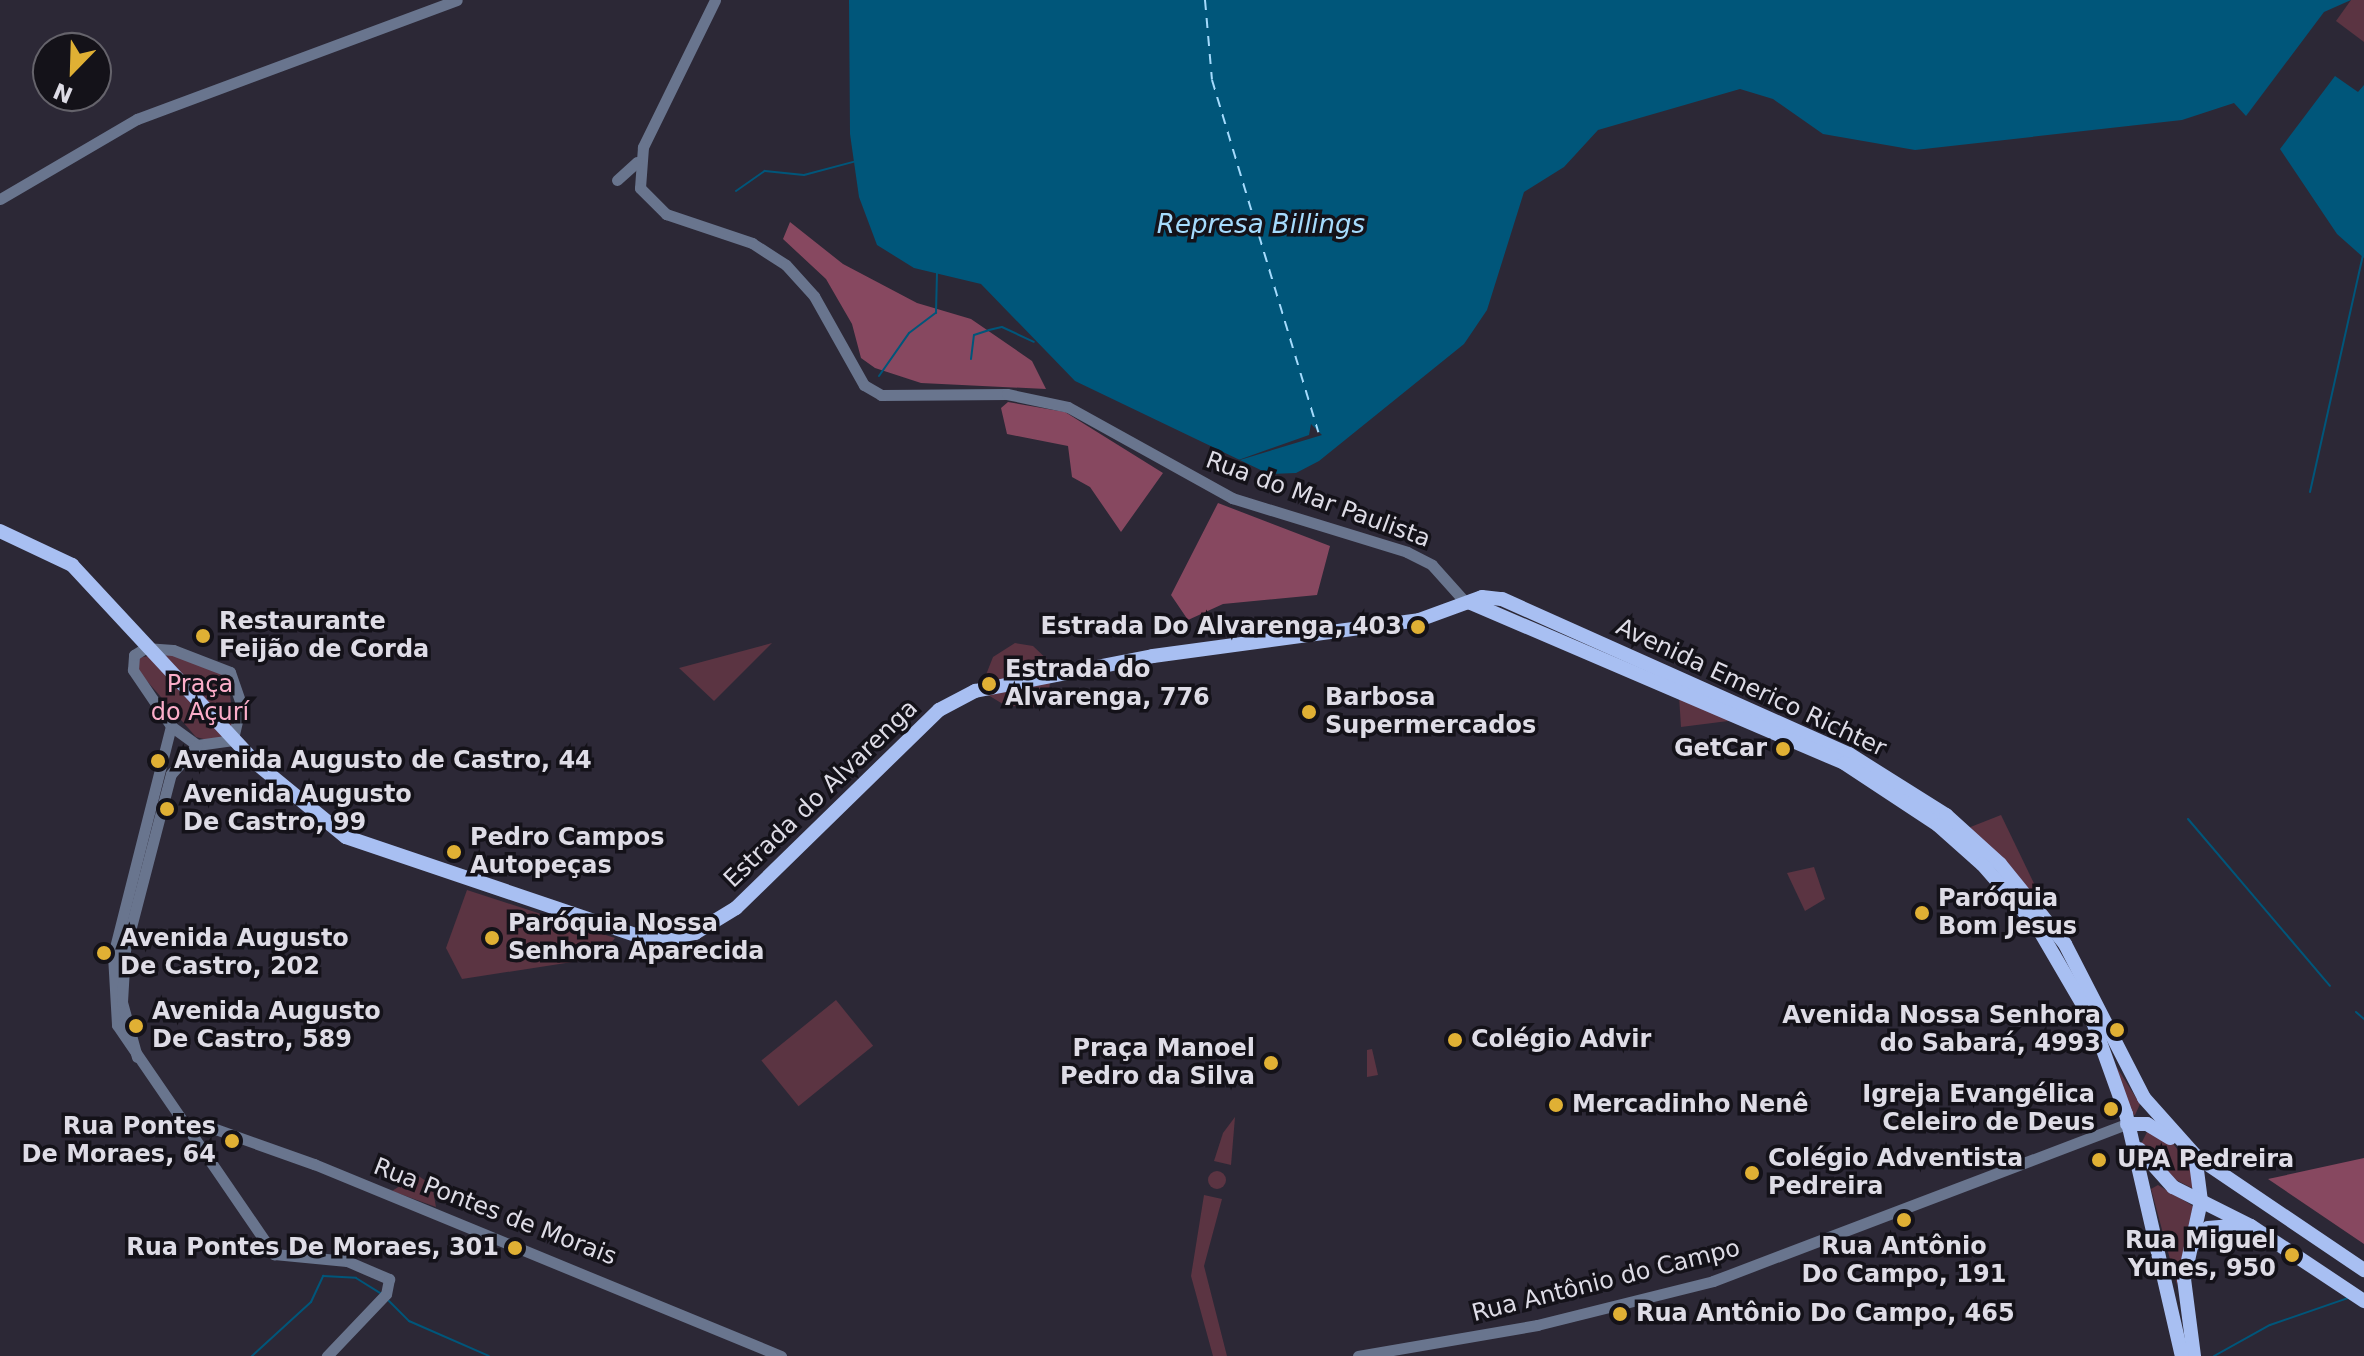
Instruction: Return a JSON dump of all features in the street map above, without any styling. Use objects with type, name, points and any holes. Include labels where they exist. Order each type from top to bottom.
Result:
[{"type":"main road","name":"Estrada do Alvarenga","points":[[0,531],[62,556],[233,740],[303,806],[356,842],[658,941],[706,929],[736,908],[939,710],[975,691],[1153,656],[1419,620],[1478,602]]},
{"type":"main road","name":"Avenida Emerico Richter","points":[[1478,602],[1844,763],[1938,825],[2038,928],[2093,1022],[2127,1124]]},
{"type":"main road","name":"Avenida Emerico Richter","points":[[1478,602],[1818,738],[1946,815],[2000,864],[2065,944],[2144,1098],[2195,1155]]},
{"type":"main road","points":[[2127,1124],[2155,1126],[2364,1270]]},
{"type":"main road","points":[[2127,1124],[2158,1176],[2251,1226],[2364,1301]]},
{"type":"main road","points":[[2127,1124],[2182,1356]]},
{"type":"main road","points":[[2194,1356],[2187,1252],[2201,1201],[2195,1155]]},
{"type":"main road","points":[[2187,1252],[2208,1228],[2251,1226]]},
{"type":"street","points":[[0,199],[137,119],[457,0]]},
{"type":"street","points":[[617,180],[637,162],[715,0]]},
{"type":"street","name":"Rua do Mar Paulista","points":[[637,162],[640,188],[666,214],[752,243],[786,265],[814,296],[856,379],[873,391],[1007,394],[1068,407],[1232,498],[1407,552],[1432,565],[1478,602]]},
{"type":"street","points":[[166,772],[179,757],[197,745],[233,740],[241,713],[233,675],[181,653],[145,648],[134,655],[133,670],[171,726],[197,745]]},
{"type":"street","points":[[171,726],[166,772],[122,970],[137,1058],[274,1254],[359,1264],[384,1274],[390,1289],[327,1356]]},
{"type":"street","name":"Rua Antônio do Campo","points":[[1358,1356],[1537,1325],[1713,1281],[2127,1124]]},
{"type":"street","name":"Rua Pontes de Morais","points":[[188,1129],[207,1126],[299,1158],[781,1356]]},
{"type":"green space","points":[[2351,0],[2364,0],[2364,42],[2336,21]]},
{"type":"green space","points":[[772,643],[714,701],[679,668]]},
{"type":"green space","points":[[1015,643],[1033,646],[1052,664],[1048,700],[1041,707],[1006,706],[980,690],[993,657]]},
{"type":"green space","name":"Praça do Açurí","points":[[169,652],[227,673],[234,724],[219,743],[196,737],[139,672],[138,658]]},
{"type":"green space","points":[[1679,696],[1736,720],[1681,727]]},
{"type":"green space","points":[[2001,815],[2054,925],[1968,828]]},
{"type":"green space","points":[[1814,867],[1825,899],[1805,911],[1787,873]]},
{"type":"green space","points":[[467,890],[615,938],[598,958],[462,979],[446,948]]},
{"type":"green space","points":[[836,1000],[873,1046],[799,1106],[761,1060]]},
{"type":"green space","points":[[1372,1049],[1378,1075],[1367,1077],[1367,1050]]},
{"type":"green space","points":[[2116,1066],[2140,1104],[2135,1115],[2130,1114]]},
{"type":"green space","points":[[1235,1117],[1231,1165],[1214,1161],[1223,1133]]},
{"type":"green space","points":[[2148,1130],[2172,1142],[2193,1171],[2194,1189],[2162,1173],[2141,1144]]},
{"type":"green space","points":[[1217,1171],[1226,1180],[1217,1189],[1208,1180]]},
{"type":"green space","points":[[417,1175],[432,1185],[436,1207],[392,1191]]},
{"type":"green space","points":[[2158,1185],[2193,1206],[2177,1285],[2151,1189]]},
{"type":"green space","points":[[1204,1195],[1222,1199],[1204,1266],[1227,1356],[1213,1356],[1191,1276]]},
{"type":"shaded area","points":[[790,222],[843,264],[917,303],[971,319],[1032,361],[1046,389],[921,383],[875,368],[861,358],[852,324],[826,279],[783,239]]},
{"type":"shaded area","points":[[1008,402],[1065,412],[1163,473],[1121,532],[1090,487],[1072,477],[1068,446],[1007,434],[1001,408]]},
{"type":"shaded area","points":[[1218,503],[1330,546],[1317,595],[1223,604],[1188,620],[1171,595]]},
{"type":"shaded area","points":[[2364,1158],[2364,1244],[2268,1179]]},
{"type":"water","name":"Represa Billings","points":[[849,0],[2351,0],[2324,12],[2246,116],[2234,103],[2182,120],[1915,150],[1823,134],[1773,99],[1740,89],[1598,130],[1564,167],[1524,192],[1487,310],[1464,344],[1319,461],[1296,473],[1269,474],[1075,381],[981,284],[914,268],[877,245],[859,197],[850,134]]},
{"type":"water","points":[[2335,76],[2358,92],[2364,85],[2364,258],[2337,234],[2280,149]]},
{"type":"pier","points":[[1311,424],[1322,435],[1230,463],[1309,435]]},
{"type":"waterway","points":[[736,191],[765,171],[804,175],[853,162]]},
{"type":"waterway","points":[[2310,492],[2364,251]]},
{"type":"waterway","points":[[879,376],[909,333],[936,313],[937,271]]},
{"type":"waterway","points":[[971,359],[974,335],[989,330],[1002,327],[1034,342]]},
{"type":"waterway","points":[[2188,819],[2330,986]]},
{"type":"waterway","points":[[2356,1012],[2364,1019]]},
{"type":"waterway","points":[[252,1356],[311,1302],[323,1276],[356,1278],[382,1294]]},
{"type":"waterway","points":[[386,1298],[409,1321],[489,1356]]},
{"type":"waterway","points":[[2214,1356],[2270,1325],[2348,1298]]},
{"type":"ferry route","points":[[1205,0],[1212,80],[1318,432]]},
{"type":"place","name":"Estrada Do Alvarenga, 403","points":[[1418,627]]},
{"type":"place","name":"Restaurante Feijão de Corda","points":[[203,636]]},
{"type":"place","name":"Estrada do Alvarenga, 776","points":[[989,684]]},
{"type":"place","name":"Barbosa Supermercados","points":[[1309,712]]},
{"type":"place","name":"GetCar","points":[[1783,749]]},
{"type":"place","name":"Avenida Augusto de Castro, 44","points":[[158,761]]},
{"type":"place","name":"Avenida Augusto De Castro, 99","points":[[167,809]]},
{"type":"place","name":"Pedro Campos Autopeças","points":[[454,852]]},
{"type":"place","name":"Paróquia Bom Jesus","points":[[1922,913]]},
{"type":"place","name":"Paróquia Nossa Senhora Aparecida","points":[[492,938]]},
{"type":"place","name":"Avenida Augusto De Castro, 202","points":[[104,953]]},
{"type":"place","name":"Avenida Augusto De Castro, 589","points":[[136,1026]]},
{"type":"place","name":"Avenida Nossa Senhora do Sabará, 4993","points":[[2117,1030]]},
{"type":"place","name":"Colégio Advir","points":[[1455,1040]]},
{"type":"place","name":"Praça Manoel Pedro da Silva","points":[[1271,1063]]},
{"type":"place","name":"Mercadinho Nenê","points":[[1556,1105]]},
{"type":"place","name":"Igreja Evangélica Celeiro de Deus","points":[[2111,1109]]},
{"type":"place","name":"Rua Pontes De Moraes, 64","points":[[232,1141]]},
{"type":"place","name":"UPA Pedreira","points":[[2099,1160]]},
{"type":"place","name":"Colégio Adventista Pedreira","points":[[1752,1173]]},
{"type":"place","name":"Rua Antônio Do Campo, 191","points":[[1904,1220]]},
{"type":"place","name":"Rua Pontes De Moraes, 301","points":[[515,1248]]},
{"type":"place","name":"Rua Miguel Yunes, 950","points":[[2292,1255]]},
{"type":"place","name":"Rua Antônio Do Campo, 465","points":[[1620,1314]]}]
